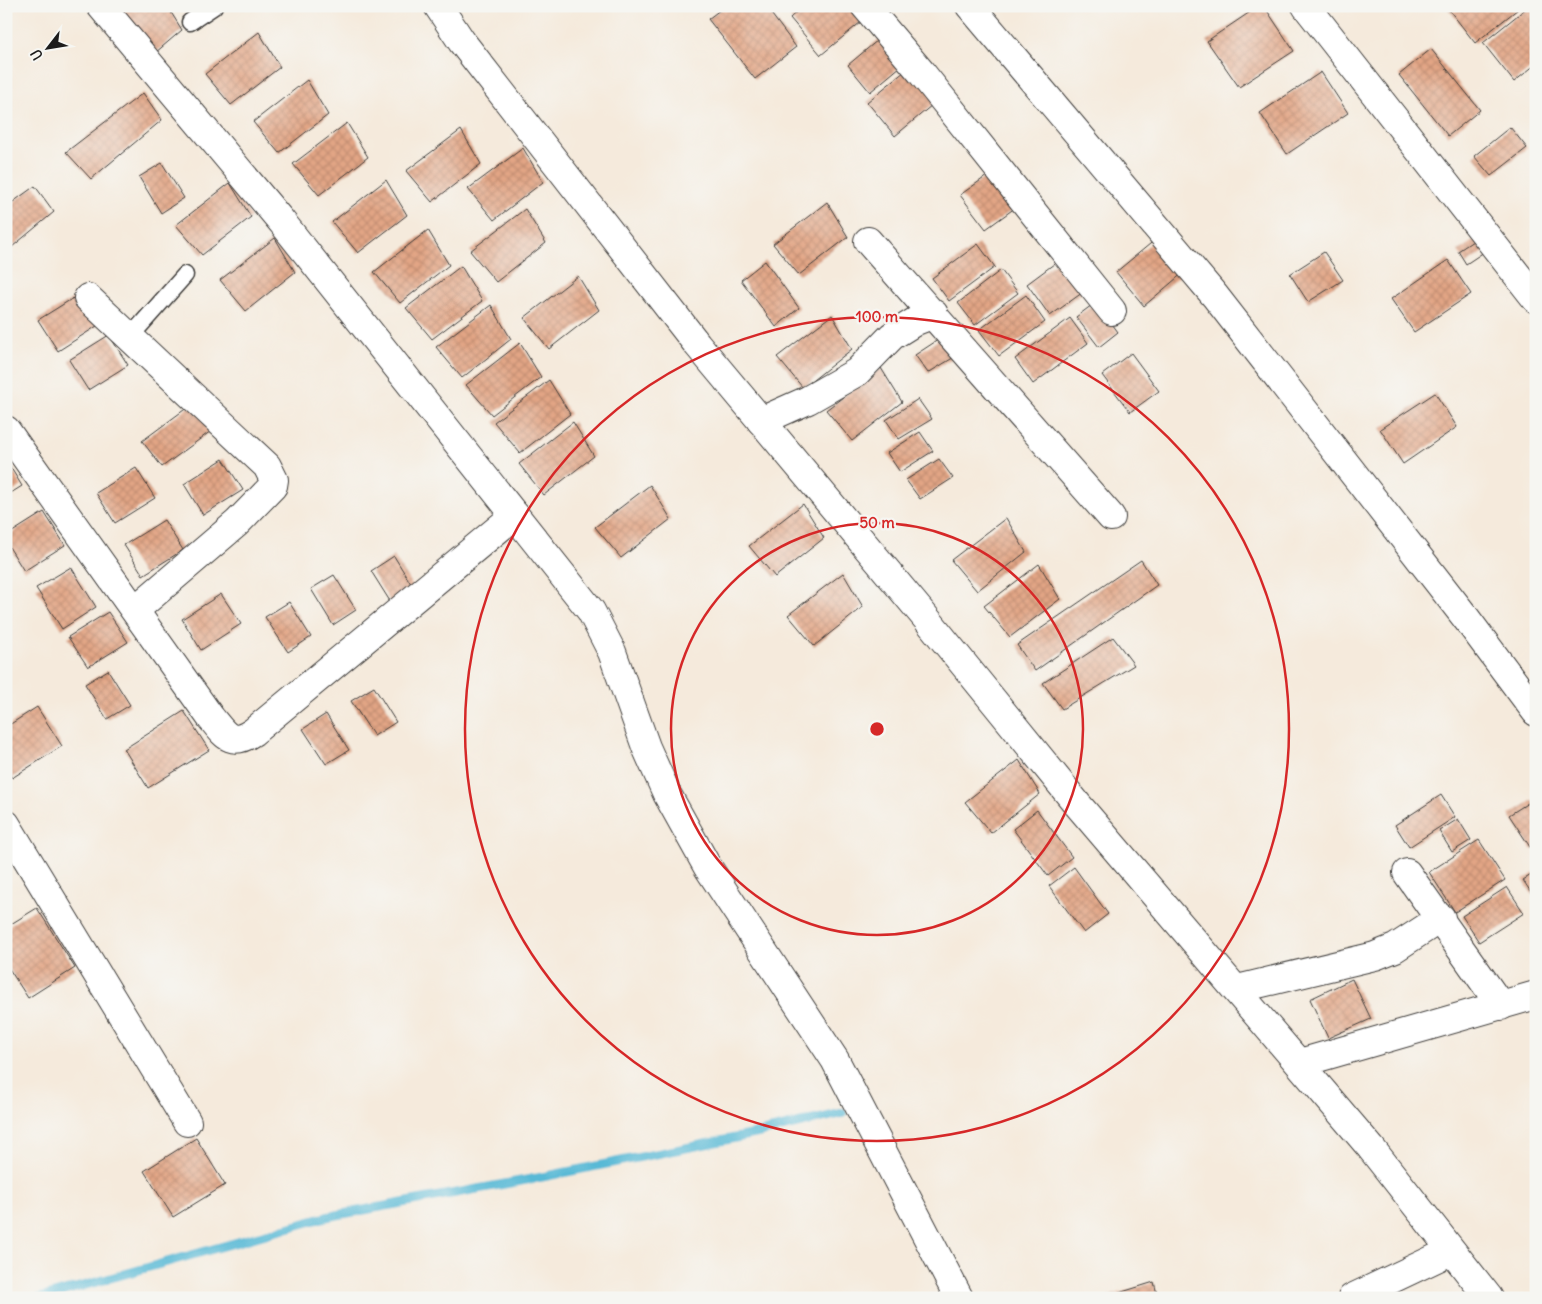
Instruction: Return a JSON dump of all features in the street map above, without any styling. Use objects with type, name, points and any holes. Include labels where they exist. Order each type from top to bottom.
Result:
[{"type":"street","points":[[101,6],[282,222],[591,611],[612,652],[643,739],[667,794],[707,866],[836,1060],[959,1298]]},
{"type":"street","points":[[438,6],[462,42],[685,328],[1078,805],[1371,1148],[1489,1298]]},
{"type":"street","points":[[865,6],[921,72],[1112,311]]},
{"type":"street","points":[[970,6],[1215,296],[1466,618],[1536,712]]},
{"type":"street","points":[[1306,6],[1536,299]]},
{"type":"street","points":[[868,240],[1111,518]]},
{"type":"street","points":[[88,298],[267,466],[274,480],[273,486],[237,524],[135,610]]},
{"type":"street","points":[[761,421],[808,400],[857,372],[892,336],[916,321],[934,314]]},
{"type":"street","points":[[6,430],[211,718],[224,734],[238,740],[253,732],[516,515]]},
{"type":"street","points":[[6,824],[187,1122]]},
{"type":"street","points":[[1406,873],[1441,918],[1501,1006]]},
{"type":"street","points":[[1237,989],[1375,956],[1395,948],[1441,918]]},
{"type":"street","points":[[1300,1063],[1536,996]]},
{"type":"street","points":[[1352,1298],[1451,1252]]},
{"type":"lane","points":[[190,22],[214,6]]},
{"type":"lane","points":[[130,337],[186,275]]},
{"type":"building","points":[[118,6],[167,6],[182,30],[155,53]]},
{"type":"building","points":[[725,6],[785,6],[772,15],[796,47],[755,79],[708,19]]},
{"type":"building","points":[[803,6],[848,6],[861,22],[821,55],[790,18]]},
{"type":"building","points":[[1259,6],[1264,6],[1294,51],[1239,87],[1207,41]]},
{"type":"building","points":[[1446,6],[1516,6],[1518,9],[1475,43]]},
{"type":"building","points":[[1529,6],[1536,14],[1536,64],[1514,82],[1483,43]]},
{"type":"building","points":[[259,32],[280,67],[231,105],[205,74]]},
{"type":"building","points":[[885,34],[907,61],[870,92],[848,65]]},
{"type":"building","points":[[1431,49],[1480,110],[1448,136],[1399,75]]},
{"type":"building","points":[[910,67],[938,100],[895,136],[867,102]]},
{"type":"building","points":[[1321,72],[1348,113],[1287,154],[1260,113]]},
{"type":"building","points":[[307,80],[328,115],[279,153],[253,122]]},
{"type":"building","points":[[143,93],[162,120],[91,179],[66,152]]},
{"type":"building","points":[[347,123],[368,157],[319,195],[293,164]]},
{"type":"building","points":[[1510,127],[1527,148],[1491,176],[1474,156]]},
{"type":"building","points":[[461,130],[481,164],[432,202],[406,171]]},
{"type":"building","points":[[523,148],[543,182],[494,220],[468,189]]},
{"type":"building","points":[[162,163],[184,198],[161,213],[139,177]]},
{"type":"building","points":[[994,171],[1019,205],[986,229],[960,195]]},
{"type":"building","points":[[386,180],[407,215],[358,253],[332,222]]},
{"type":"building","points":[[230,183],[251,217],[202,255],[176,225]]},
{"type":"building","points":[[35,186],[54,212],[6,252],[6,207]]},
{"type":"building","points":[[827,202],[848,237],[799,275],[773,244]]},
{"type":"building","points":[[525,209],[546,243],[496,282],[470,251]]},
{"type":"building","points":[[428,230],[449,265],[400,303],[374,272]]},
{"type":"building","points":[[1482,235],[1490,248],[1466,264],[1458,251]]},
{"type":"building","points":[[275,238],[295,272],[246,311],[220,280]]},
{"type":"building","points":[[1156,239],[1184,272],[1144,306],[1116,272]]},
{"type":"building","points":[[978,244],[995,267],[949,301],[932,278]]},
{"type":"building","points":[[1324,252],[1343,280],[1308,302],[1290,274]]},
{"type":"building","points":[[1062,258],[1086,290],[1050,316],[1027,284]]},
{"type":"building","points":[[1448,260],[1471,294],[1414,332],[1391,299]]},
{"type":"building","points":[[765,261],[799,308],[776,327],[741,280]]},
{"type":"building","points":[[461,266],[482,301],[432,339],[406,308]]},
{"type":"building","points":[[1001,270],[1018,293],[975,325],[958,303]]},
{"type":"building","points":[[578,276],[599,310],[549,349],[524,318]]},
{"type":"building","points":[[78,295],[97,326],[58,351],[38,320]]},
{"type":"building","points":[[1026,295],[1045,322],[999,356],[979,330]]},
{"type":"building","points":[[1096,302],[1118,332],[1099,347],[1076,317]]},
{"type":"building","points":[[491,305],[511,339],[462,378],[436,347]]},
{"type":"building","points":[[832,315],[852,349],[803,388],[777,357]]},
{"type":"building","points":[[1070,318],[1088,343],[1033,384],[1015,359]]},
{"type":"building","points":[[947,334],[961,353],[928,373],[915,355]]},
{"type":"building","points":[[109,335],[128,365],[88,390],[69,360]]},
{"type":"building","points":[[520,343],[541,377],[492,415],[466,385]]},
{"type":"building","points":[[1131,353],[1159,391],[1130,412],[1102,375]]},
{"type":"building","points":[[881,368],[902,402],[852,441],[826,410]]},
{"type":"building","points":[[549,380],[570,414],[520,453],[494,422]]},
{"type":"building","points":[[1435,393],[1457,427],[1403,464],[1380,429]]},
{"type":"building","points":[[918,399],[932,419],[899,439],[886,420]]},
{"type":"building","points":[[192,404],[211,431],[162,467],[142,441]]},
{"type":"building","points":[[573,422],[594,456],[544,495],[519,464]]},
{"type":"building","points":[[920,432],[933,451],[900,472],[887,453]]},
{"type":"building","points":[[223,459],[243,490],[203,515],[184,484]]},
{"type":"building","points":[[939,459],[953,478],[920,499],[906,480]]},
{"type":"building","points":[[6,460],[22,486],[6,496]]},
{"type":"building","points":[[136,468],[155,498],[115,523],[96,493]]},
{"type":"building","points":[[650,485],[671,519],[621,558],[595,527]]},
{"type":"building","points":[[803,504],[824,538],[775,577],[749,546]]},
{"type":"building","points":[[44,512],[65,545],[24,571],[6,542],[6,536]]},
{"type":"building","points":[[1006,518],[1026,552],[977,591],[951,560]]},
{"type":"building","points":[[164,520],[183,550],[143,575],[124,545]]},
{"type":"building","points":[[394,556],[416,592],[393,606],[371,571]]},
{"type":"building","points":[[1141,560],[1157,585],[1035,671],[1017,645]]},
{"type":"building","points":[[1039,564],[1060,599],[1010,637],[984,606]]},
{"type":"building","points":[[71,567],[96,607],[62,629],[36,588]]},
{"type":"building","points":[[843,573],[863,607],[814,646],[788,615]]},
{"type":"building","points":[[334,575],[356,610],[333,625],[311,589]]},
{"type":"building","points":[[221,594],[241,624],[201,650],[182,619]]},
{"type":"building","points":[[289,602],[311,637],[288,652],[265,617]]},
{"type":"building","points":[[108,612],[128,642],[88,667],[68,637]]},
{"type":"building","points":[[1113,637],[1134,665],[1062,709],[1043,683]]},
{"type":"building","points":[[108,670],[130,705],[107,719],[85,684]]},
{"type":"building","points":[[374,687],[396,722],[374,736],[351,701]]},
{"type":"building","points":[[37,707],[62,746],[12,778],[6,769],[6,727]]},
{"type":"building","points":[[184,711],[209,750],[148,788],[124,749]]},
{"type":"building","points":[[326,714],[349,750],[326,764],[303,729]]},
{"type":"building","points":[[1019,760],[1040,794],[991,833],[965,802]]},
{"type":"building","points":[[1441,795],[1455,817],[1409,847],[1395,825]]},
{"type":"building","points":[[1536,798],[1536,847],[1532,850],[1509,815]]},
{"type":"building","points":[[1037,810],[1072,857],[1048,876],[1013,829]]},
{"type":"building","points":[[1458,819],[1471,840],[1452,852],[1439,831]]},
{"type":"building","points":[[1479,840],[1505,880],[1455,912],[1429,872]]},
{"type":"building","points":[[1074,867],[1108,914],[1084,933],[1049,886]]},
{"type":"building","points":[[1536,872],[1536,900],[1523,880]]},
{"type":"building","points":[[1507,887],[1524,913],[1479,942],[1462,916]]},
{"type":"building","points":[[37,908],[75,968],[28,998],[6,964],[6,927]]},
{"type":"building","points":[[1352,979],[1371,1019],[1328,1038],[1310,999]]},
{"type":"building","points":[[196,1138],[225,1185],[173,1217],[144,1171]]},
{"type":"building","points":[[1154,1282],[1158,1298],[1106,1298],[1106,1297]]},
{"type":"waterway","points":[[40,1298],[326,1217],[537,1178],[755,1134],[843,1113]]}]
